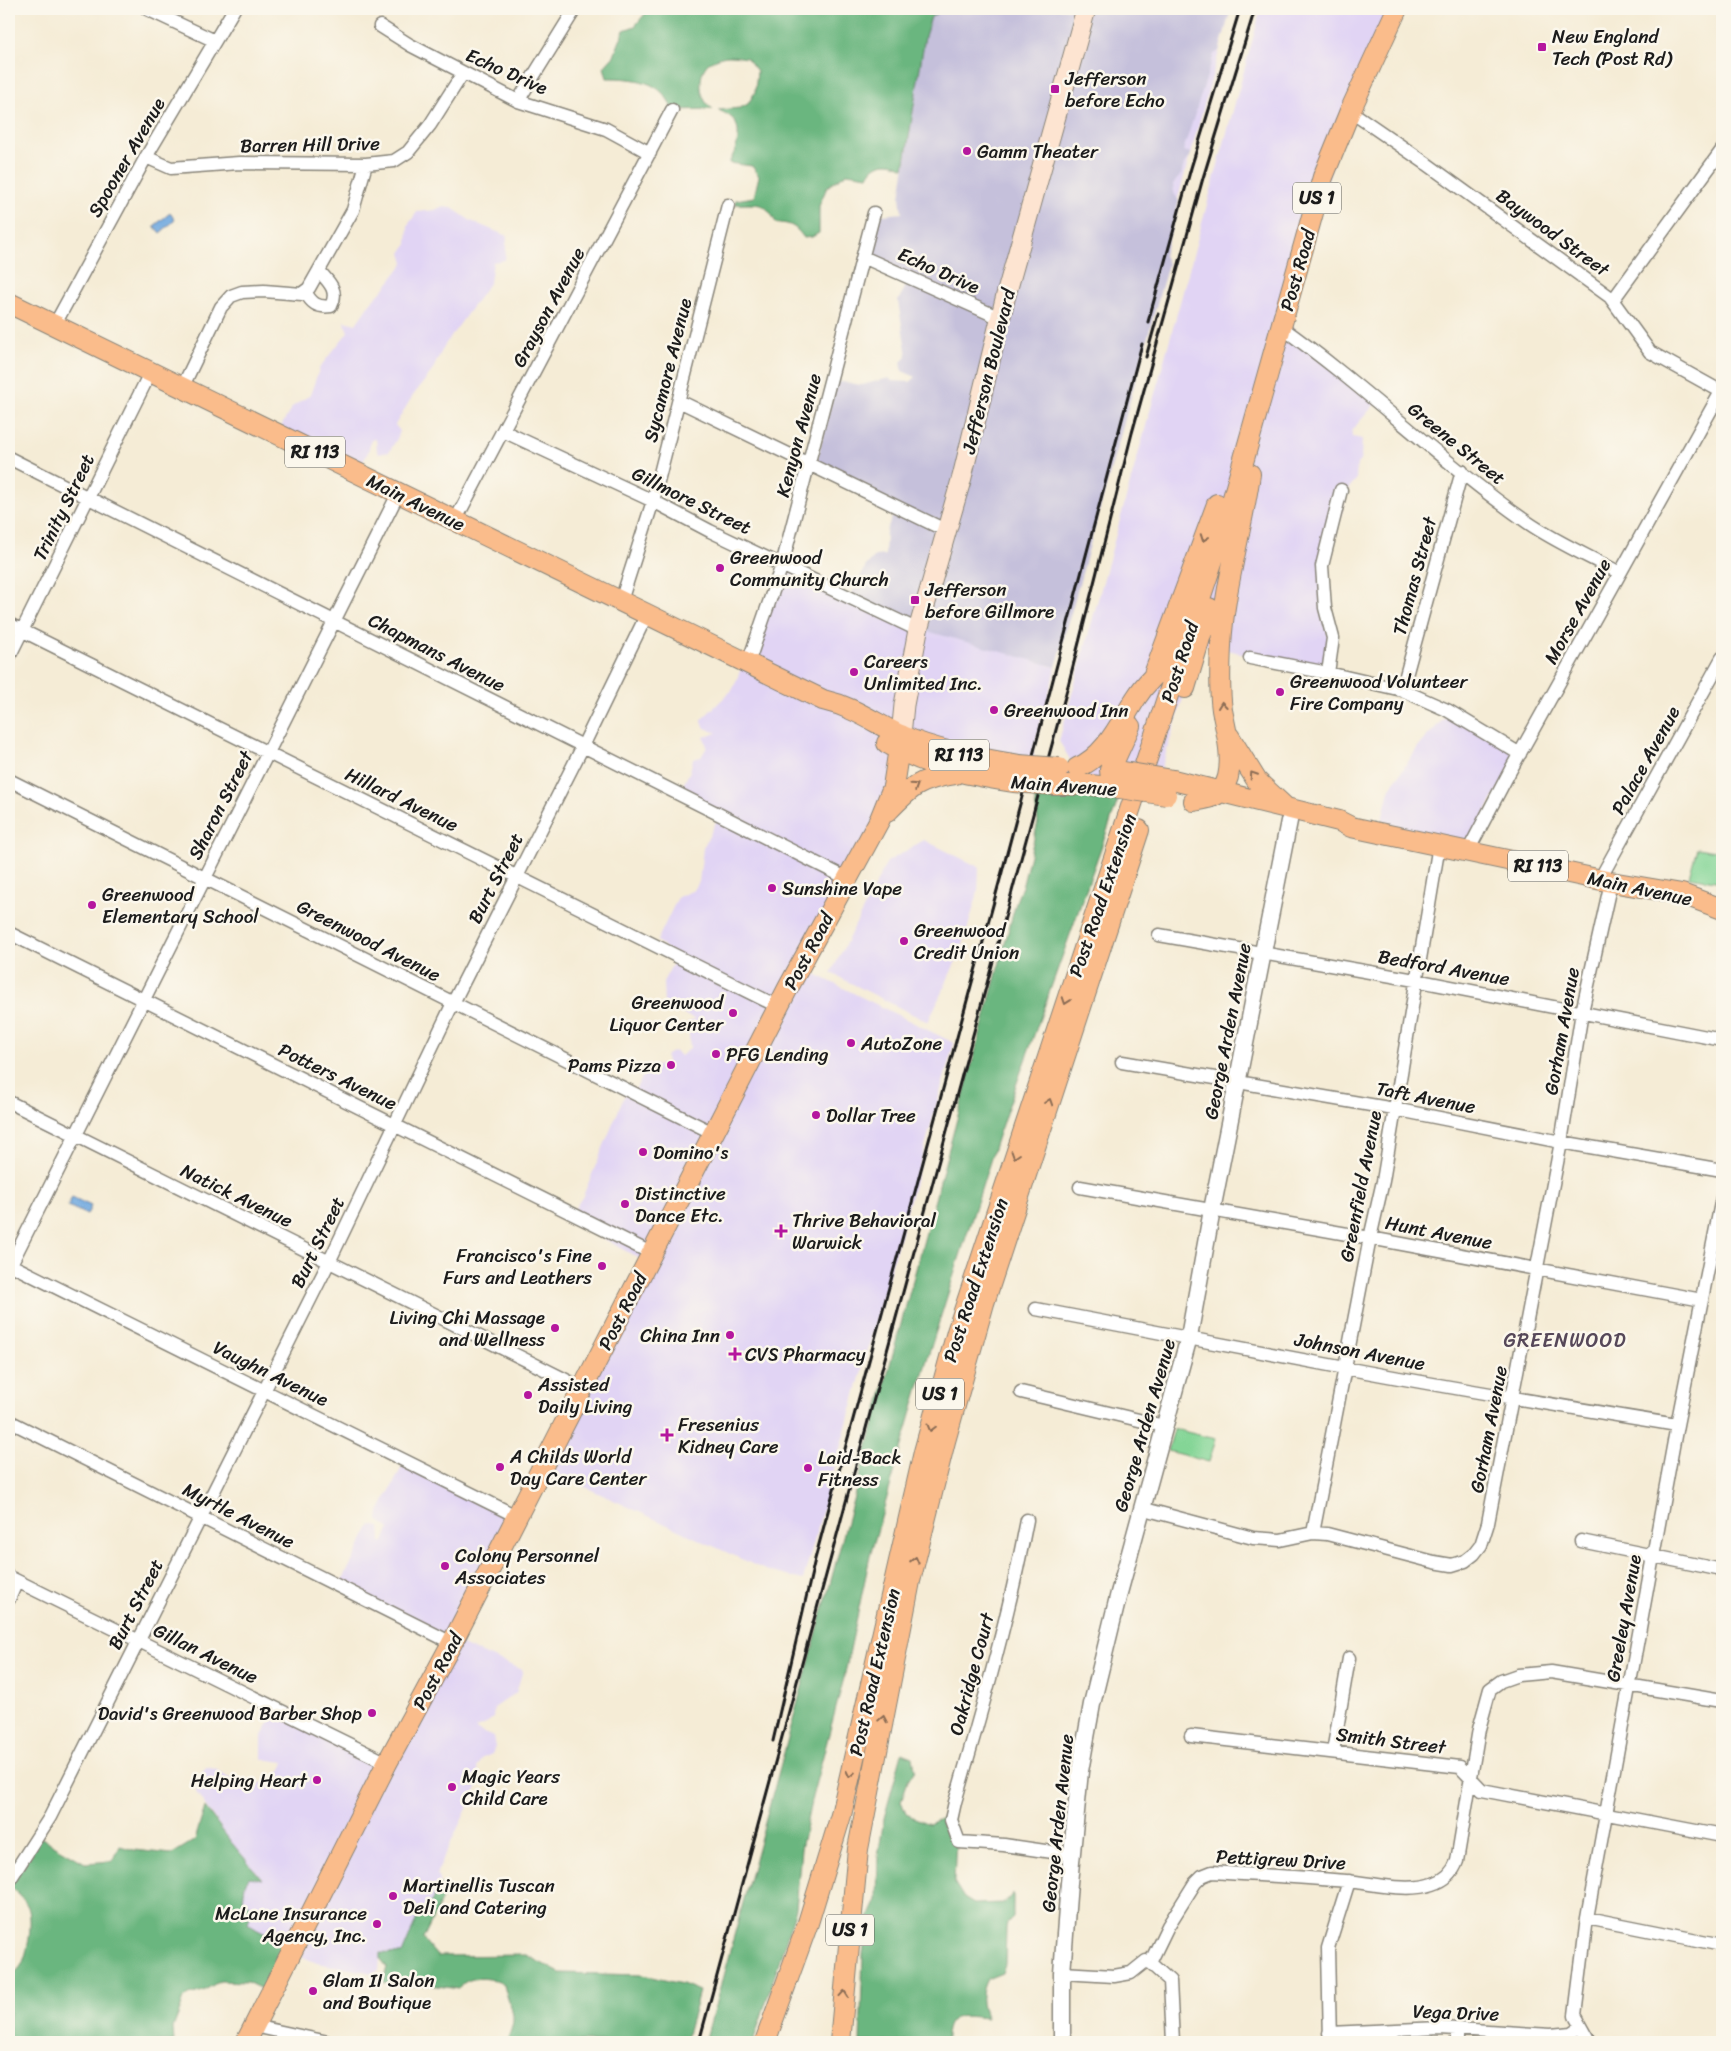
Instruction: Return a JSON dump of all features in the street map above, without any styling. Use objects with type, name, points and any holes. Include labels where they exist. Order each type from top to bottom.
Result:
[{"type":"main road","name":"Jefferson Boulevard","points":[[900,742],[904,705],[918,630],[962,477],[1000,318],[1086,9]]},
{"type":"main road","name":"Post Road","points":[[1156,756],[1202,637],[1226,548],[1261,395],[1323,177],[1350,111],[1397,9]]},
{"type":"main road","name":"Main Avenue","points":[[9,303],[823,700],[836,713],[900,742],[958,755],[1016,773]]},
{"type":"main road","points":[[1117,780],[1216,505],[1261,395]]},
{"type":"main road","points":[[1194,801],[1214,798],[1221,792],[1228,775],[1228,736],[1222,709],[1220,685],[1225,601],[1246,503],[1261,395]]},
{"type":"main road","points":[[1064,774],[1087,764],[1098,754],[1122,722],[1137,696],[1153,676]]},
{"type":"main road","points":[[1228,736],[1257,781],[1287,814]]},
{"type":"main road","name":"Post Road","points":[[250,2034],[651,1252],[880,818],[893,787],[900,742]]},
{"type":"main road","name":"Main Avenue","points":[[900,742],[925,762],[960,774],[1064,774],[1169,788],[1221,792],[1287,814]]},
{"type":"main road","name":"Post Road Extension","points":[[765,2042],[808,1923],[841,1815],[924,1452],[957,1332],[1156,756]]},
{"type":"main road","name":"Post Road Extension","points":[[840,2042],[858,1850],[910,1581],[942,1450],[986,1296],[1156,756]]},
{"type":"main road","points":[[880,818],[919,783],[935,777],[960,774]]},
{"type":"main road","name":"Main Avenue","points":[[1064,774],[1090,785],[1117,780]]},
{"type":"main road","name":"Main Avenue","points":[[1169,788],[1194,801],[1339,821],[1351,827],[1605,880],[1682,894],[1722,909]]},
{"type":"street","points":[[147,9],[215,41]]},
{"type":"street","name":"Spooner Avenue","points":[[54,326],[146,157],[234,9]]},
{"type":"street","points":[[518,101],[575,9]]},
{"type":"street","name":"Echo Drive","points":[[380,26],[410,45],[518,101],[606,129],[650,153]]},
{"type":"street","name":"Barren Hill Drive","points":[[146,157],[171,168],[239,163],[366,164],[394,161],[408,152],[430,125],[463,73]]},
{"type":"street","name":"Grayson Avenue","points":[[455,521],[672,110]]},
{"type":"street","name":"Baywood Street","points":[[1350,111],[1442,174],[1613,300],[1650,352],[1722,391]]},
{"type":"street","points":[[1613,300],[1722,150]]},
{"type":"street","points":[[182,388],[221,307],[231,296],[242,292],[264,291],[302,294],[305,291],[319,271],[353,210],[366,164]]},
{"type":"street","name":"Sycamore Avenue","points":[[621,601],[653,501],[728,205]]},
{"type":"street","name":"Kenyon Avenue","points":[[748,663],[782,565],[874,213]]},
{"type":"street","name":"Echo Drive","points":[[863,257],[1000,318]]},
{"type":"street","points":[[305,291],[311,302],[321,307],[331,306],[334,299],[334,288],[319,271]]},
{"type":"street","name":"Greene Street","points":[[1281,327],[1313,350],[1462,472],[1528,523],[1620,573]]},
{"type":"street","name":"Trinity Street","points":[[9,657],[150,373]]},
{"type":"street","name":"Morse Avenue","points":[[1468,851],[1722,391]]},
{"type":"street","points":[[679,401],[947,531]]},
{"type":"street","name":"Gillmore Street","points":[[502,431],[653,501],[710,531],[918,630]]},
{"type":"street","name":"Chapmans Avenue","points":[[9,458],[848,879]]},
{"type":"street","name":"Thomas Street","points":[[1402,690],[1462,472]]},
{"type":"street","points":[[1328,673],[1333,638],[1325,608],[1322,566],[1341,490]]},
{"type":"street","name":"Sharon Street","points":[[9,1266],[398,494]]},
{"type":"street","name":"Burt Street","points":[[9,1881],[50,1817],[329,1262],[453,1003],[583,746],[647,614]]},
{"type":"street","name":"Hillard Avenue","points":[[9,624],[779,1007]]},
{"type":"street","points":[[1250,658],[1402,690],[1447,710],[1520,754]]},
{"type":"street","name":"Palace Avenue","points":[[1605,880],[1722,658]]},
{"type":"street","name":"Greenwood Avenue","points":[[9,780],[714,1133]]},
{"type":"street","name":"George Arden Avenue","points":[[1062,2042],[1062,1973],[1072,1855],[1080,1771],[1092,1704],[1142,1508],[1189,1337],[1263,953],[1287,814]]},
{"type":"street","name":"Greenfield Avenue","points":[[1313,1533],[1370,1238],[1383,1182],[1439,844]]},
{"type":"street","name":"Gorham Avenue","points":[[1142,1508],[1253,1538],[1280,1540],[1313,1533],[1327,1534],[1452,1565],[1465,1561],[1480,1545],[1488,1523],[1513,1399],[1561,1142],[1605,880]]},
{"type":"street","name":"Potters Avenue","points":[[9,933],[651,1252]]},
{"type":"street","name":"Bedford Avenue","points":[[1159,935],[1415,980],[1722,1040]]},
{"type":"street","name":"Taft Avenue","points":[[1122,1062],[1394,1109],[1561,1142],[1722,1170]]},
{"type":"street","name":"Natick Avenue","points":[[9,1102],[582,1388]]},
{"type":"street","name":"Hunt Avenue","points":[[1080,1187],[1370,1238],[1702,1300]]},
{"type":"street","name":"Greeley Avenue","points":[[1590,2042],[1575,2015],[1587,1918],[1677,1425],[1722,1198]]},
{"type":"street","name":"Vaughn Avenue","points":[[9,1266],[264,1390],[516,1516]]},
{"type":"street","name":"Johnson Avenue","points":[[1036,1309],[1513,1399],[1677,1425]]},
{"type":"street","points":[[1021,1392],[1164,1426]]},
{"type":"street","name":"Myrtle Avenue","points":[[9,1420],[452,1643]]},
{"type":"street","name":"Oakridge Court","points":[[1027,1520],[1018,1569],[995,1662],[951,1820],[959,1842],[1004,1845],[1072,1855]]},
{"type":"street","points":[[1581,1541],[1722,1570]]},
{"type":"street","points":[[9,1599],[13,1579]]},
{"type":"street","name":"Gillan Avenue","points":[[13,1579],[388,1763]]},
{"type":"street","points":[[1333,1752],[1349,1658]]},
{"type":"street","name":"Pettigrew Drive","points":[[1150,1962],[1168,1926],[1195,1884],[1202,1876],[1212,1872],[1349,1881],[1409,1888],[1433,1884],[1453,1871],[1457,1862],[1486,1702],[1490,1689],[1501,1680],[1518,1675],[1551,1672],[1722,1701]]},
{"type":"street","name":"Smith Street","points":[[1192,1736],[1460,1767],[1482,1790],[1722,1836]]},
{"type":"street","points":[[1330,2038],[1328,1948],[1349,1881]]},
{"type":"street","points":[[1587,1918],[1722,1944]]},
{"type":"street","points":[[1062,1973],[1114,1976],[1131,1973],[1146,1961],[1150,1962],[1170,1981],[1173,2042]]},
{"type":"street","name":"Vega Drive","points":[[1330,2038],[1440,2028],[1457,2036],[1551,2035],[1571,2033],[1580,2027]]},
{"type":"street","points":[[250,2034],[328,2042]]},
{"type":"shaded area","points":[[945,9],[1231,9],[1219,51],[1214,54],[1183,151],[1191,153],[1190,157],[1184,164],[1181,175],[1173,184],[1174,193],[1179,201],[1164,255],[1168,264],[1056,667],[923,630],[851,595],[866,566],[875,556],[885,555],[886,531],[897,507],[817,461],[836,381],[862,385],[889,378],[892,381],[910,382],[916,377],[902,371],[901,362],[907,356],[898,301],[909,280],[869,261],[876,223],[882,215],[902,213],[900,197],[925,36],[931,17]]},
{"type":"shaded area","points":[[1096,9],[1231,9],[1047,665],[1056,667],[1033,750],[1038,776],[907,762],[799,966],[954,1043],[803,1580],[765,1570],[542,1467],[644,1261],[568,1219],[583,1196],[627,1090],[635,1090],[648,1066],[668,1065],[667,1055],[674,1051],[681,1056],[690,1048],[688,1022],[695,1019],[674,1011],[664,1004],[663,982],[677,956],[657,941],[678,897],[694,890],[699,882],[703,848],[718,818],[678,795],[690,771],[693,759],[701,757],[707,747],[704,737],[717,733],[705,728],[701,720],[733,689],[781,566],[908,624]]},
{"type":"shaded area","points":[[1261,9],[1393,9],[1361,74],[1283,320],[1341,366],[1376,403],[1352,430],[1353,437],[1362,439],[1361,460],[1357,464],[1356,480],[1348,489],[1335,538],[1326,586],[1329,671],[1256,657],[1200,643],[1159,776],[1121,792],[1059,773],[1075,768],[1059,741]]},
{"type":"shaded area","points":[[441,207],[452,208],[471,221],[507,236],[505,260],[493,262],[490,282],[444,346],[432,371],[412,397],[395,425],[400,431],[389,452],[379,454],[376,439],[371,440],[368,452],[357,474],[277,434],[292,407],[310,395],[320,367],[348,332],[344,321],[356,324],[371,302],[404,263],[401,253],[407,244],[408,225],[417,212],[435,210]]},
{"type":"shaded area","points":[[1451,711],[1519,751],[1464,852],[1378,838],[1389,790],[1420,744]]},
{"type":"shaded area","points":[[924,840],[979,867],[978,892],[962,948],[928,1022],[831,973],[887,862]]},
{"type":"shaded area","points":[[405,1461],[515,1514],[452,1641],[523,1670],[516,1693],[494,1708],[493,1718],[484,1725],[475,1728],[493,1737],[495,1747],[492,1754],[483,1758],[477,1768],[480,1781],[437,1872],[440,1885],[430,1904],[420,1911],[402,1955],[380,1953],[379,1970],[373,1973],[317,1963],[292,1952],[291,1946],[248,1924],[252,1908],[243,1902],[245,1883],[249,1877],[262,1878],[231,1842],[196,1792],[198,1780],[206,1767],[215,1769],[254,1792],[260,1783],[273,1781],[280,1773],[284,1762],[262,1759],[262,1736],[276,1709],[386,1760],[450,1646],[341,1583],[371,1525],[380,1527],[381,1542],[384,1542],[389,1529],[378,1520],[379,1512]]},
{"type":"green space","points":[[649,9],[945,9],[931,17],[925,36],[904,168],[899,165],[883,163],[875,167],[868,176],[847,173],[827,187],[819,206],[819,233],[812,237],[804,238],[792,226],[776,223],[768,210],[760,205],[734,204],[736,200],[754,197],[759,176],[752,166],[729,163],[738,140],[738,128],[732,118],[718,110],[740,108],[748,104],[755,92],[757,71],[747,58],[733,56],[722,57],[708,64],[701,77],[701,89],[705,101],[713,109],[672,110],[668,100],[655,87],[636,80],[607,78],[604,67],[614,56],[624,30],[635,26]]},
{"type":"green space","points":[[1121,792],[999,1133],[926,1363],[870,1556],[844,1678],[812,1797],[801,1849],[796,1909],[753,2042],[705,2042],[1017,899],[1023,884],[1038,822],[1034,795],[1037,793]]},
{"type":"green space","points":[[1697,848],[1722,852],[1722,882],[1689,877]]},
{"type":"green space","points":[[1174,1429],[1216,1439],[1209,1462],[1168,1451]]},
{"type":"green space","points":[[902,1753],[913,1757],[915,1770],[908,1781],[901,1801],[906,1814],[929,1824],[952,1814],[956,1837],[954,1882],[964,1898],[974,1904],[1005,1903],[1013,1893],[1013,1917],[1007,1923],[1006,1928],[1005,1964],[1002,1973],[987,1979],[983,1989],[982,2003],[987,2018],[957,2017],[948,2024],[946,2042],[860,2042],[863,1954],[868,1920],[877,1900],[878,1857],[884,1818]]},
{"type":"green space","points":[[205,1807],[262,1879],[249,1877],[245,1884],[243,1901],[252,1907],[248,1924],[291,1946],[270,1993],[247,1982],[220,1981],[203,1991],[189,1995],[184,1999],[173,2028],[174,2042],[9,2042],[9,1975],[19,1969],[24,1961],[28,1945],[30,1918],[27,1905],[9,1885],[40,1837],[85,1863],[113,1861],[120,1846],[134,1850],[172,1854],[195,1840]]},
{"type":"green space","points":[[440,1885],[447,1888],[423,1939],[437,1956],[526,1955],[560,1973],[643,1975],[682,1984],[699,1991],[685,2042],[506,2042],[513,2018],[504,1985],[499,1982],[480,1978],[473,1979],[462,1984],[459,1989],[430,1985],[407,1986],[383,1982],[387,1967],[380,1958],[380,1953],[402,1954],[420,1911],[430,1904]]},
{"type":"water","points":[[170,213],[175,220],[160,233],[154,226]]},
{"type":"water","points":[[72,1197],[91,1206],[87,1215],[68,1206]]},
{"type":"railway","points":[[1148,322],[1191,168],[1240,9]]},
{"type":"railway","points":[[699,2042],[1069,682],[1132,433],[1203,178],[1255,9]]},
{"type":"railway","points":[[1146,357],[1158,314]]},
{"type":"railway","points":[[773,1741],[815,1559],[1002,872],[1142,344]]},
{"type":"place","name":"New England Tech (Post Rd)","points":[[1542,47]]},
{"type":"place","name":"Jefferson before Echo","points":[[1055,89]]},
{"type":"place","name":"Gamm Theater","points":[[967,151]]},
{"type":"place","name":"Greenwood Community Church","points":[[720,568]]},
{"type":"place","name":"Jefferson before Gillmore","points":[[915,600]]},
{"type":"place","name":"Careers Unlimited Inc.","points":[[854,672]]},
{"type":"place","name":"Greenwood Volunteer Fire Company","points":[[1280,692]]},
{"type":"place","name":"Greenwood Inn","points":[[994,710]]},
{"type":"place","name":"Sunshine Vape","points":[[772,888]]},
{"type":"place","name":"Greenwood Elementary School","points":[[92,905]]},
{"type":"place","name":"Greenwood Credit Union","points":[[904,941]]},
{"type":"place","name":"Greenwood Liquor Center","points":[[733,1013]]},
{"type":"place","name":"AutoZone","points":[[851,1043]]},
{"type":"place","name":"PFG Lending","points":[[716,1054]]},
{"type":"place","name":"Pams Pizza","points":[[671,1065]]},
{"type":"place","name":"Dollar Tree","points":[[816,1115]]},
{"type":"place","name":"Domino's","points":[[643,1152]]},
{"type":"place","name":"Distinctive Dance Etc.","points":[[625,1204]]},
{"type":"place","name":"Thrive Behavioral Warwick","points":[[781,1231]]},
{"type":"place","name":"Francisco's Fine Furs and Leathers","points":[[602,1266]]},
{"type":"place","name":"Living Chi Massage and Wellness","points":[[555,1328]]},
{"type":"place","name":"China Inn","points":[[730,1335]]},
{"type":"place","name":"CVS Pharmacy","points":[[735,1354]]},
{"type":"place","name":"Assisted Daily Living","points":[[528,1395]]},
{"type":"place","name":"Fresenius Kidney Care","points":[[667,1435]]},
{"type":"place","name":"A Childs World Day Care Center","points":[[500,1467]]},
{"type":"place","name":"Laid-Back Fitness","points":[[808,1468]]},
{"type":"place","name":"Colony Personnel Associates","points":[[445,1566]]},
{"type":"place","name":"David's Greenwood Barber Shop","points":[[372,1713]]},
{"type":"place","name":"Helping Heart","points":[[317,1780]]},
{"type":"place","name":"Magic Years Child Care","points":[[452,1787]]},
{"type":"place","name":"Martinellis Tuscan Deli and Catering","points":[[393,1896]]},
{"type":"place","name":"McLane Insurance Agency, Inc.","points":[[377,1924]]},
{"type":"place","name":"Glam II Salon and Boutique","points":[[313,1991]]},
{"type":"district","name":"GREENWOOD","points":[[1565,1340]]}]
